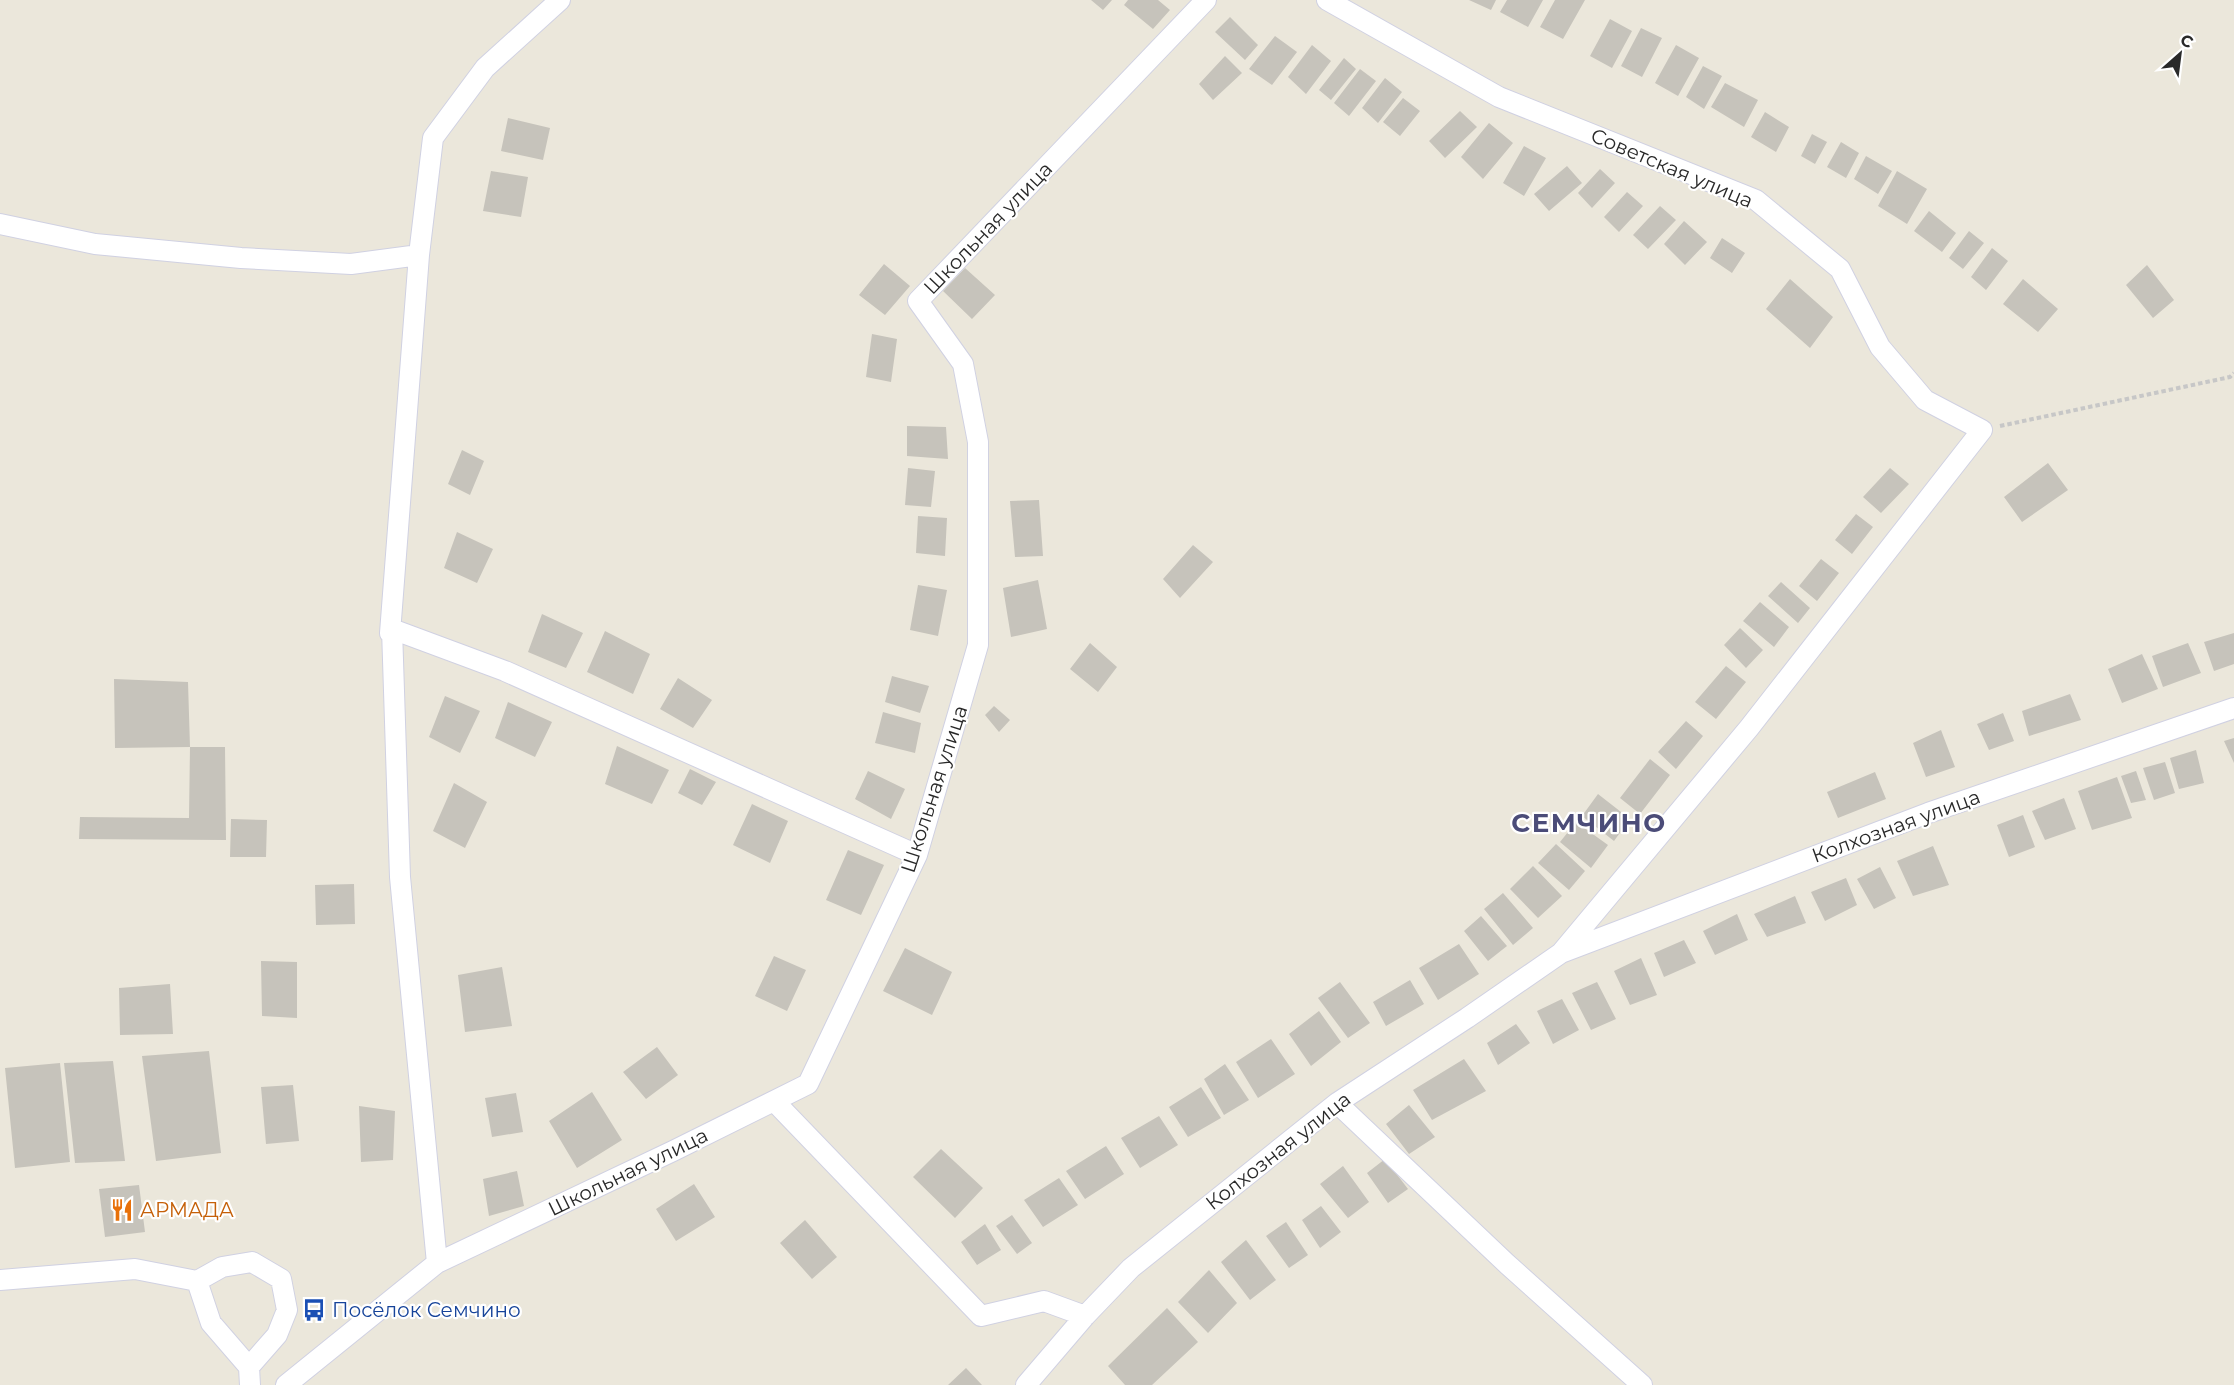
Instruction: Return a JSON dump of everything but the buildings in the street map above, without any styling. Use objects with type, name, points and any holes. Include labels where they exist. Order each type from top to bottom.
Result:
[{"type":"street","points":[[392,629],[390,633],[419,255],[434,138],[485,68],[560,0]]},
{"type":"street","name":"Школьная улица","points":[[286,1385],[437,1263],[808,1084],[917,855],[978,645],[978,442],[963,364],[918,301],[1206,0]]},
{"type":"street","name":"Советская улица","points":[[1327,0],[1499,97],[1756,200],[1840,269],[1880,347],[1925,400],[1982,430]]},
{"type":"street","points":[[0,224],[95,244],[242,258],[351,264],[419,255]]},
{"type":"street","name":"Колхозная улица","points":[[1561,953],[1749,728],[1982,430]]},
{"type":"street","points":[[392,629],[505,671],[917,855]]},
{"type":"street","points":[[392,629],[400,877],[437,1263]]},
{"type":"street","name":"Колхозная улица","points":[[1026,1385],[1084,1316],[1131,1268],[1337,1103],[1561,953],[1928,813],[2234,708]]},
{"type":"street","points":[[774,1101],[981,1316],[1044,1301],[1084,1316]]},
{"type":"street","points":[[1337,1103],[1507,1264],[1642,1385]]},
{"type":"street","points":[[0,1280],[135,1269],[197,1281],[222,1267],[252,1262],[281,1278],[287,1310],[277,1335],[250,1376],[211,1323],[197,1281]]},
{"type":"path","points":[[1982,430],[2230,377],[2234,373]]},
{"type":"place","name":"АРМАДА","points":[[122,1210]]},
{"type":"place","name":"Посёлок Семчино","points":[[314,1310]]},
{"type":"district","name":"СЕМЧИНО","points":[[1589,823]]}]
